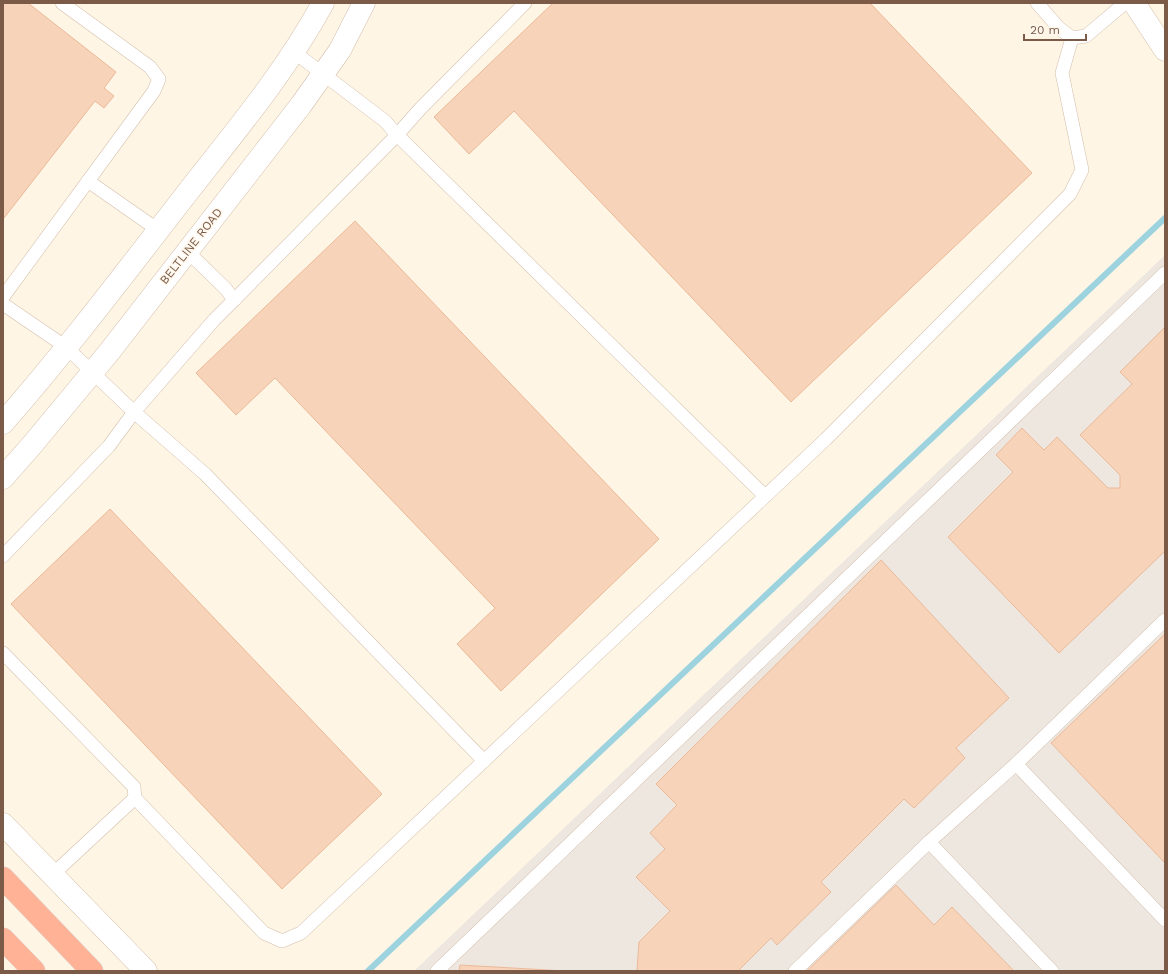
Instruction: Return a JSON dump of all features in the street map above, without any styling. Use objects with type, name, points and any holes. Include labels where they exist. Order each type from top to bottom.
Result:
[{"type":"highway","points":[[3,878],[92,971]]},
{"type":"highway","points":[[3,939],[34,971]]},
{"type":"street","points":[[3,423],[66,347],[272,83],[308,31],[323,3]]},
{"type":"street","name":"BELTLINE ROAD","points":[[3,478],[92,372],[301,105],[340,50],[364,3]]},
{"type":"street","points":[[1134,3],[1165,50]]},
{"type":"street","points":[[3,824],[146,971]]},
{"type":"lane","points":[[3,297],[154,91],[159,80],[150,67],[62,3]]},
{"type":"lane","points":[[3,556],[109,446],[134,412],[234,300],[525,3]]},
{"type":"lane","points":[[1037,3],[1059,28],[1072,38],[1086,36],[1125,3]]},
{"type":"lane","points":[[3,653],[134,787],[135,798],[264,933],[282,940],[301,933],[826,439],[1070,194],[1082,170],[1062,73],[1072,38]]},
{"type":"lane","points":[[294,52],[385,121],[397,135],[765,496]]},
{"type":"lane","points":[[88,181],[158,230]]},
{"type":"lane","points":[[187,252],[226,289],[234,300]]},
{"type":"lane","points":[[437,971],[1165,273]]},
{"type":"lane","points":[[3,304],[66,347],[134,412],[205,474],[484,761]]},
{"type":"lane","points":[[795,971],[929,842],[1016,764],[1165,620]]},
{"type":"lane","points":[[1016,764],[1165,920]]},
{"type":"lane","points":[[52,875],[135,798]]},
{"type":"lane","points":[[929,842],[1052,971]]},
{"type":"shaded area","points":[[1165,255],[1165,971],[414,971]]},
{"type":"building","points":[[3,3],[28,3],[116,72],[104,88],[114,96],[104,108],[95,101],[4,218],[3,217]]},
{"type":"building","points":[[553,3],[870,3],[1032,173],[791,402],[514,111],[469,154],[434,117]]},
{"type":"building","points":[[355,221],[659,539],[501,691],[457,644],[495,608],[275,378],[236,415],[196,373]]},
{"type":"building","points":[[1165,327],[1165,551],[1059,653],[948,537],[1013,472],[996,455],[1022,428],[1044,450],[1057,437],[1108,488],[1120,488],[1120,475],[1080,435],[1132,384],[1120,372]]},
{"type":"building","points":[[110,509],[382,794],[282,889],[11,604]]},
{"type":"building","points":[[881,560],[1009,698],[956,748],[965,758],[914,808],[904,799],[821,882],[831,892],[777,945],[771,938],[738,971],[637,971],[639,942],[670,911],[636,877],[665,849],[650,833],[677,805],[656,784]]},
{"type":"building","points":[[1165,634],[1165,863],[1051,743]]},
{"type":"building","points":[[896,885],[934,925],[952,907],[1014,971],[807,971]]},
{"type":"building","points":[[460,965],[565,971],[459,971]]},
{"type":"waterway","points":[[368,971],[1165,218]]}]
